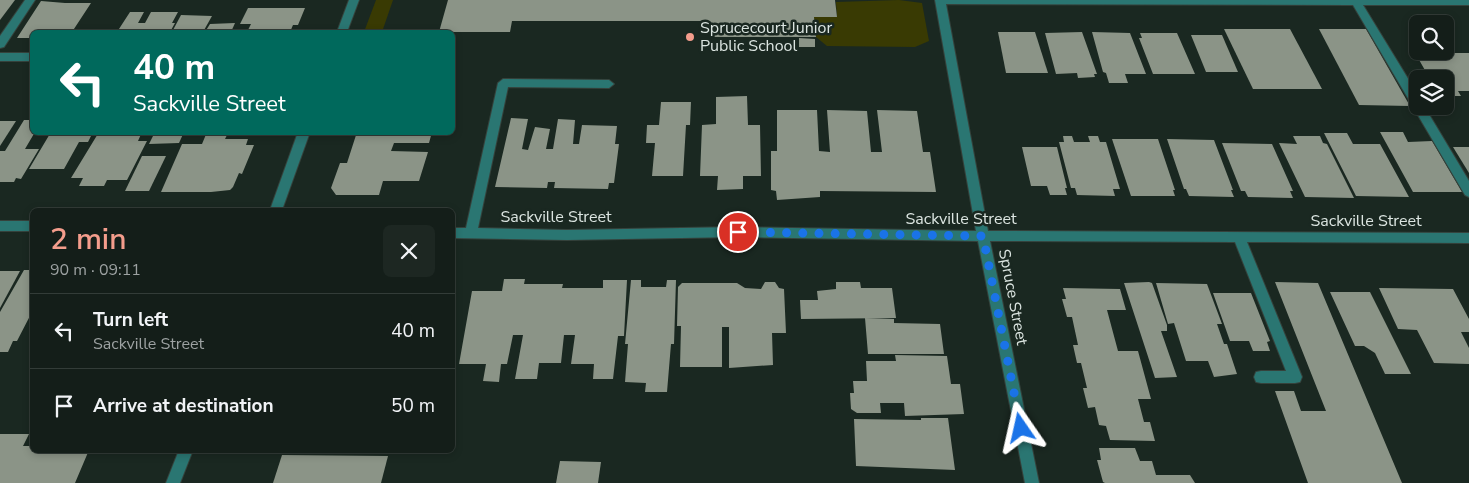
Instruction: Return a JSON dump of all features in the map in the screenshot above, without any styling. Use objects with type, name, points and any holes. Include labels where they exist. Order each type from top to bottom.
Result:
[{"type":"street","points":[[0,44],[4,31],[30,0]]},
{"type":"street","points":[[343,30],[354,0]]},
{"type":"street","points":[[941,0],[1355,0],[1469,2]]},
{"type":"street","name":"Spruce Street","points":[[941,0],[983,236],[1032,483]]},
{"type":"street","points":[[1355,0],[1409,91]]},
{"type":"street","points":[[0,56],[30,57]]},
{"type":"street","points":[[470,233],[503,83],[609,84]]},
{"type":"street","points":[[1423,115],[1469,192]]},
{"type":"street","points":[[277,208],[303,135]]},
{"type":"street","points":[[0,226],[30,226]]},
{"type":"street","name":"Sackville Street","points":[[455,232],[567,235],[738,232],[983,236],[1469,238]]},
{"type":"street","points":[[1239,237],[1295,377],[1261,377]]},
{"type":"street","points":[[173,483],[185,453]]},
{"type":"shaded area","points":[[376,0],[393,0],[383,30],[365,30]]},
{"type":"shaded area","points":[[899,0],[922,3],[929,41],[915,47],[827,46],[816,37],[814,17],[837,17],[836,2]]},
{"type":"building","points":[[0,0],[15,0],[0,20]]},
{"type":"building","points":[[448,0],[835,0],[837,17],[814,17],[816,37],[709,37],[709,21],[512,21],[510,32],[455,32],[455,30],[440,30]]},
{"type":"building","points":[[41,1],[91,3],[73,30],[30,30],[30,38],[17,38]]},
{"type":"building","points":[[248,8],[305,8],[298,25],[293,25],[291,30],[248,30],[251,24],[240,24]]},
{"type":"building","points":[[130,12],[144,12],[138,23],[145,23],[151,12],[178,12],[172,23],[175,23],[171,30],[118,30]]},
{"type":"building","points":[[181,15],[212,16],[204,30],[173,30]]},
{"type":"building","points":[[235,23],[232,30],[206,30],[210,24]]},
{"type":"building","points":[[1224,29],[1290,29],[1322,89],[1253,89]]},
{"type":"building","points":[[1319,29],[1366,29],[1409,106],[1359,105]]},
{"type":"building","points":[[998,32],[1035,32],[1048,73],[1006,73]]},
{"type":"building","points":[[1082,32],[1097,74],[1094,74],[1095,77],[1078,78],[1077,73],[1056,74],[1045,33]]},
{"type":"building","points":[[1092,32],[1130,33],[1146,74],[1125,74],[1128,83],[1109,83],[1106,73],[1103,72]]},
{"type":"building","points":[[1140,33],[1177,33],[1195,74],[1153,74],[1139,38],[1142,38]]},
{"type":"building","points":[[1191,35],[1222,35],[1238,72],[1206,72]]},
{"type":"building","points":[[799,38],[815,39],[815,47],[799,47]]},
{"type":"building","points":[[1454,53],[1469,53],[1469,91],[1458,91],[1461,96],[1454,96],[1454,70],[1425,70],[1419,60],[1454,60]]},
{"type":"building","points":[[747,96],[748,125],[760,125],[761,176],[743,176],[743,189],[717,190],[718,176],[700,176],[702,125],[716,124],[716,97]]},
{"type":"building","points":[[661,102],[691,102],[690,125],[686,125],[683,176],[652,176],[655,143],[646,143],[647,125],[659,125]]},
{"type":"building","points":[[777,110],[817,110],[819,151],[830,152],[827,110],[867,111],[871,152],[882,152],[877,110],[917,111],[923,152],[930,152],[936,192],[820,191],[820,197],[777,200],[776,191],[771,190],[771,151],[777,151]]},
{"type":"building","points":[[511,118],[528,119],[522,149],[528,150],[535,127],[550,129],[546,149],[553,149],[558,119],[575,120],[573,144],[579,144],[582,125],[617,126],[615,144],[619,144],[614,183],[609,183],[608,189],[554,188],[555,182],[548,182],[547,188],[495,187]]},
{"type":"building","points":[[24,120],[30,120],[30,135],[33,135],[25,149],[39,149],[21,179],[16,178],[14,182],[0,182],[0,151],[5,151]]},
{"type":"building","points":[[0,121],[16,121],[0,146]]},
{"type":"building","points":[[1380,132],[1403,132],[1408,142],[1432,141],[1462,192],[1413,192]]},
{"type":"building","points":[[1324,133],[1347,133],[1353,144],[1380,144],[1409,197],[1356,196]]},
{"type":"building","points":[[49,135],[92,135],[88,142],[79,142],[64,169],[29,169]]},
{"type":"building","points":[[97,135],[141,135],[138,141],[147,141],[127,180],[107,180],[104,186],[79,186],[83,178],[71,178]]},
{"type":"building","points":[[154,135],[183,135],[179,143],[149,144]]},
{"type":"building","points":[[206,135],[227,135],[225,139],[248,139],[246,145],[254,145],[242,174],[239,173],[230,190],[161,192],[182,144],[202,144]]},
{"type":"building","points":[[356,135],[431,135],[429,143],[394,143],[391,151],[428,152],[419,181],[383,181],[379,195],[336,195],[331,188],[340,163],[347,163]]},
{"type":"building","points":[[1063,136],[1072,136],[1074,142],[1090,142],[1088,136],[1098,136],[1100,142],[1106,142],[1120,189],[1113,189],[1115,196],[1077,195],[1075,188],[1071,188],[1059,142],[1064,142]]},
{"type":"building","points":[[1293,136],[1320,136],[1323,143],[1327,144],[1354,198],[1305,197],[1279,143],[1297,144]]},
{"type":"building","points":[[1112,139],[1158,139],[1175,190],[1173,190],[1175,196],[1131,196]]},
{"type":"building","points":[[1167,139],[1214,140],[1234,197],[1189,196],[1186,189],[1184,189]]},
{"type":"building","points":[[1222,143],[1272,144],[1293,191],[1290,191],[1293,198],[1248,197],[1245,191],[1241,191]]},
{"type":"building","points":[[1022,147],[1057,147],[1067,195],[1050,195],[1047,186],[1031,186]]},
{"type":"building","points":[[1453,147],[1469,147],[1469,173]]},
{"type":"building","points":[[142,156],[166,156],[149,191],[125,191]]},
{"type":"building","points":[[24,270],[30,270],[30,316],[17,341],[13,341],[8,352],[0,352],[0,312]]},
{"type":"building","points":[[0,271],[20,271],[0,308]]},
{"type":"building","points":[[504,279],[525,279],[524,284],[563,284],[562,288],[603,288],[603,280],[627,280],[624,336],[618,336],[613,379],[593,379],[594,364],[571,364],[575,335],[564,335],[561,363],[539,363],[537,379],[515,379],[523,335],[513,335],[507,364],[501,364],[499,382],[483,381],[486,364],[459,364],[472,291],[502,291]]},
{"type":"building","points":[[631,280],[641,280],[641,287],[666,287],[667,280],[676,280],[674,344],[671,344],[667,392],[645,392],[646,383],[625,382],[628,344],[625,344]]},
{"type":"building","points":[[765,282],[775,282],[779,288],[784,289],[786,333],[772,333],[773,365],[729,368],[729,327],[722,327],[722,367],[680,367],[681,326],[677,326],[678,287],[682,283],[737,283],[745,288],[761,289]]},
{"type":"building","points":[[836,282],[860,282],[861,288],[892,288],[896,318],[801,319],[800,300],[818,300],[817,291],[836,289]]},
{"type":"building","points":[[1275,282],[1318,283],[1402,483],[1308,483],[1275,391],[1294,391],[1301,411],[1326,411]]},
{"type":"building","points":[[1124,283],[1152,283],[1167,325],[1167,331],[1161,331],[1177,377],[1155,378]]},
{"type":"building","points":[[1156,283],[1207,284],[1222,324],[1217,324],[1224,344],[1227,344],[1237,374],[1214,377],[1208,361],[1186,361],[1174,323],[1168,324]]},
{"type":"building","points":[[1063,288],[1120,289],[1126,310],[1107,310],[1118,351],[1138,351],[1151,399],[1138,399],[1144,422],[1150,422],[1155,441],[1110,440],[1106,426],[1099,425],[1095,407],[1088,408],[1083,388],[1087,388],[1081,363],[1077,363],[1073,345],[1078,345],[1072,317],[1067,317],[1062,299],[1066,299]]},
{"type":"building","points":[[1379,288],[1453,289],[1469,319],[1469,332],[1461,332],[1469,348],[1469,364],[1434,363],[1417,330],[1398,329]]},
{"type":"building","points":[[1330,292],[1370,292],[1411,374],[1385,374],[1375,353],[1364,346],[1355,346]]},
{"type":"building","points":[[1213,293],[1251,293],[1270,341],[1267,342],[1270,351],[1253,351],[1249,341],[1230,341]]},
{"type":"building","points":[[865,318],[894,319],[894,323],[940,324],[944,354],[868,354]]},
{"type":"building","points":[[895,355],[947,356],[951,384],[960,384],[964,414],[905,416],[904,403],[880,403],[881,413],[857,413],[851,409],[850,393],[854,393],[853,381],[867,381],[866,361],[896,361]]},
{"type":"building","points":[[921,418],[948,418],[955,470],[856,466],[854,419],[921,420]]},
{"type":"building","points":[[0,434],[29,434],[23,446],[30,446],[30,453],[88,453],[75,483],[0,483]]},
{"type":"building","points":[[1099,448],[1135,448],[1140,461],[1152,461],[1156,475],[1190,475],[1195,483],[1105,483],[1103,482],[1097,460],[1101,460]]},
{"type":"building","points":[[282,455],[388,456],[381,483],[273,483]]},
{"type":"building","points":[[560,461],[601,462],[598,483],[556,483]]},
{"type":"place","name":"Sprucecourt Junior Public School","points":[[690,37]]},
{"type":"route","points":[[738,232],[983,236],[1021,428]]}]
